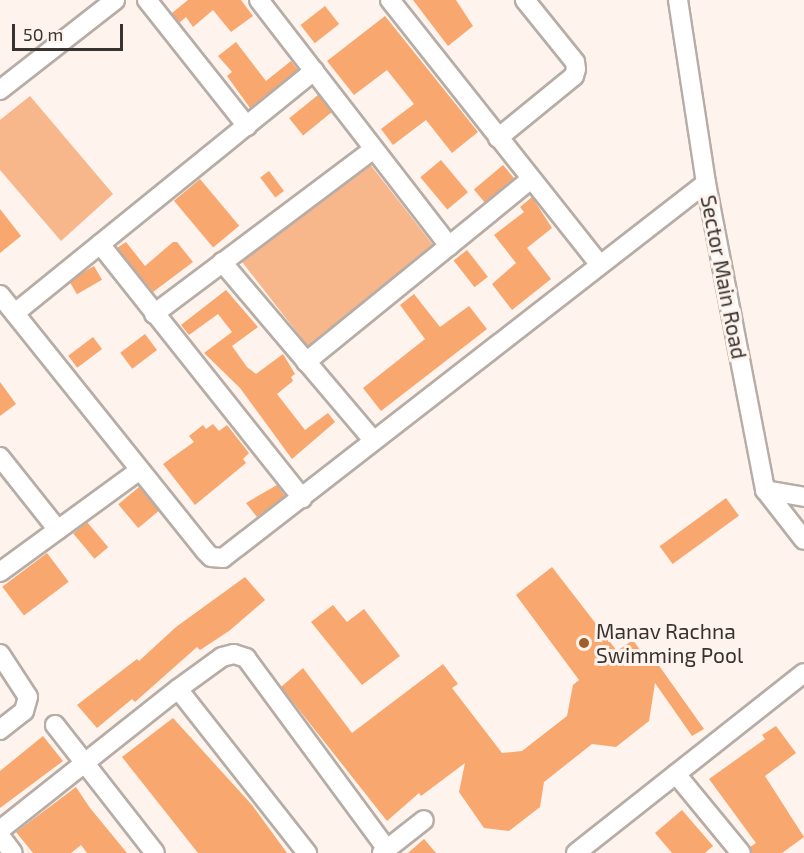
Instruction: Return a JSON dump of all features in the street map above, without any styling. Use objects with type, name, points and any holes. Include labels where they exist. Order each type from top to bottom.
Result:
[{"type":"street","points":[[0,90],[115,0]]},
{"type":"street","points":[[147,0],[247,126]]},
{"type":"street","points":[[259,0],[449,246]]},
{"type":"street","points":[[390,0],[598,264]]},
{"type":"street","points":[[498,138],[574,76],[576,69],[575,62],[525,0]]},
{"type":"street","name":"Sector Main Road","points":[[678,0],[706,183],[765,490],[803,537]]},
{"type":"street","points":[[15,313],[314,71]]},
{"type":"street","points":[[154,314],[374,149]]},
{"type":"street","points":[[306,362],[531,178]]},
{"type":"street","points":[[0,295],[205,552],[217,558],[227,556],[598,264],[706,183]]},
{"type":"street","points":[[100,244],[302,498]]},
{"type":"street","points":[[222,262],[373,440]]},
{"type":"street","points":[[0,457],[58,530]]},
{"type":"street","points":[[0,572],[140,470]]},
{"type":"street","points":[[765,490],[804,497]]},
{"type":"street","points":[[0,654],[28,697],[24,711],[0,730]]},
{"type":"street","points":[[0,830],[178,689],[222,657],[234,654],[246,658],[385,851],[424,820]]},
{"type":"street","points":[[576,853],[804,673]]},
{"type":"street","points":[[178,689],[307,853]]},
{"type":"street","points":[[55,725],[155,853]]},
{"type":"street","points":[[676,774],[739,852]]},
{"type":"street","points":[[0,836],[13,853]]},
{"type":"shaded area","points":[[30,96],[113,194],[61,241],[0,170],[0,120]]},
{"type":"shaded area","points":[[369,163],[435,247],[308,346],[242,262]]},
{"type":"building","points":[[188,0],[241,0],[253,16],[231,32],[213,10],[193,27],[186,17],[179,23],[172,13]]},
{"type":"building","points":[[413,0],[456,0],[473,26],[448,46]]},
{"type":"building","points":[[325,6],[339,24],[315,43],[301,25]]},
{"type":"building","points":[[385,16],[478,132],[452,153],[426,120],[393,145],[381,129],[414,104],[387,70],[354,95],[327,61]]},
{"type":"building","points":[[236,42],[266,81],[291,61],[298,70],[250,108],[227,76],[232,72],[218,56]]},
{"type":"building","points":[[318,95],[332,112],[303,135],[289,118]]},
{"type":"building","points":[[441,160],[468,192],[447,210],[420,177]]},
{"type":"building","points":[[503,165],[514,178],[485,202],[474,189]]},
{"type":"building","points":[[269,171],[284,191],[275,198],[260,178]]},
{"type":"building","points":[[200,179],[239,226],[213,248],[174,201]]},
{"type":"building","points":[[532,197],[552,228],[527,248],[551,279],[512,310],[492,284],[516,263],[494,235],[524,212],[520,207]]},
{"type":"building","points":[[0,209],[21,236],[0,253]]},
{"type":"building","points":[[126,242],[145,266],[173,242],[177,242],[193,262],[153,292],[117,248]]},
{"type":"building","points":[[467,250],[488,277],[475,287],[454,260]]},
{"type":"building","points":[[94,266],[102,280],[77,294],[69,280]]},
{"type":"building","points":[[226,290],[258,327],[232,346],[247,367],[256,374],[283,354],[295,374],[291,377],[293,381],[277,394],[305,430],[328,413],[335,422],[292,459],[240,388],[204,353],[232,332],[218,314],[189,335],[181,325]]},
{"type":"building","points":[[414,294],[440,327],[469,306],[487,329],[381,411],[363,388],[425,339],[400,305]]},
{"type":"building","points":[[145,334],[157,350],[132,369],[120,353]]},
{"type":"building","points":[[93,337],[102,349],[77,368],[68,356]]},
{"type":"building","points":[[0,382],[16,404],[0,416]]},
{"type":"building","points":[[213,424],[219,431],[227,425],[249,453],[243,459],[246,463],[195,505],[163,464],[194,442],[189,436],[203,425],[206,429]]},
{"type":"building","points":[[277,485],[285,496],[257,517],[246,503]]},
{"type":"building","points":[[139,487],[159,511],[138,528],[118,504]]},
{"type":"building","points":[[726,498],[739,516],[673,564],[660,546]]},
{"type":"building","points":[[87,522],[108,547],[94,559],[73,534]]},
{"type":"building","points":[[47,553],[69,582],[24,615],[2,587]]},
{"type":"building","points":[[552,567],[617,651],[633,640],[650,664],[655,660],[704,729],[692,736],[655,683],[649,721],[616,747],[592,744],[544,782],[540,807],[509,831],[484,828],[459,792],[465,763],[421,796],[419,793],[387,821],[281,687],[303,668],[352,733],[443,664],[458,684],[452,688],[502,753],[522,751],[567,716],[573,685],[579,680],[516,595]]},
{"type":"building","points":[[245,577],[265,600],[229,631],[200,650],[197,647],[135,702],[132,699],[97,728],[77,705],[137,659],[139,661],[176,627]]},
{"type":"building","points":[[333,605],[347,622],[364,609],[400,656],[362,685],[311,622]]},
{"type":"building","points":[[173,718],[252,805],[287,853],[198,853],[122,757]]},
{"type":"building","points":[[776,726],[796,753],[765,776],[804,837],[782,853],[752,853],[750,847],[756,843],[709,779],[765,739],[762,735]]},
{"type":"building","points":[[43,736],[63,761],[0,808],[0,771]]},
{"type":"building","points":[[76,787],[127,853],[87,853],[81,845],[71,853],[33,853],[16,832]]},
{"type":"building","points":[[682,810],[713,846],[705,853],[672,853],[655,833]]},
{"type":"building","points":[[424,839],[436,853],[408,853]]},
{"type":"place","name":"Manav Rachna Swimming Pool","points":[[584,643]]}]
